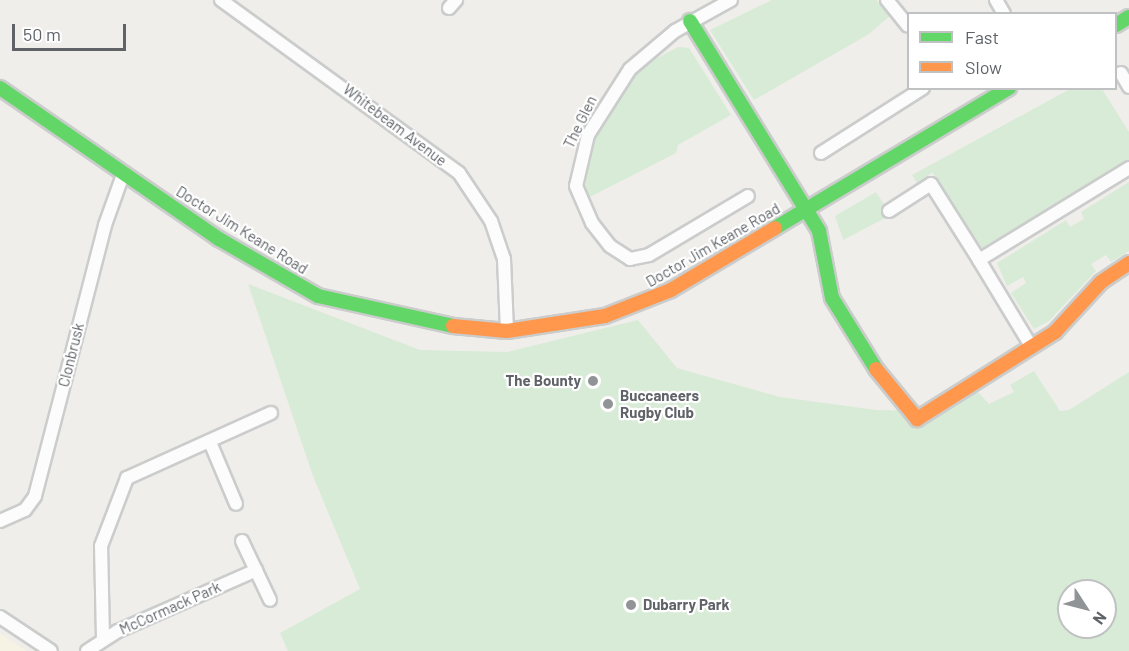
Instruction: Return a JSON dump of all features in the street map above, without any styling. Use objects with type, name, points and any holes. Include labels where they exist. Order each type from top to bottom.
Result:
[{"type":"street","name":"Whitebeam Avenue","points":[[221,0],[459,173],[491,221],[504,258],[507,331]]},
{"type":"street","name":"The Glen","points":[[731,0],[690,21],[645,53],[617,86],[580,157],[579,195],[609,246],[630,259],[649,255],[748,196]]},
{"type":"street","points":[[887,0],[907,24]]},
{"type":"street","points":[[690,21],[824,243],[832,298],[871,362],[917,419],[1031,346],[1129,263]]},
{"type":"street","points":[[1121,73],[1129,87]]},
{"type":"street","name":"Doctor Jim Keane Road","points":[[0,88],[219,239],[318,296],[417,322],[507,331],[564,326],[628,309],[706,271],[1006,90]]},
{"type":"street","points":[[821,153],[920,90]]},
{"type":"street","points":[[979,260],[1129,168]]},
{"type":"street","name":"Clonbrusk","points":[[0,521],[25,510],[35,495],[105,225],[124,172]]},
{"type":"street","points":[[889,211],[931,184],[1031,346]]},
{"type":"street","points":[[103,639],[101,546],[127,478],[271,413]]},
{"type":"street","points":[[210,442],[236,504]]},
{"type":"street","points":[[242,541],[270,600]]},
{"type":"street","name":"McCormack Park","points":[[87,651],[103,639],[256,570]]},
{"type":"street","points":[[0,617],[51,651]]},
{"type":"shaded area","points":[[0,633],[26,651],[0,651]]},
{"type":"green space","points":[[772,0],[876,0],[892,14],[869,34],[754,100],[710,30]]},
{"type":"green space","points":[[678,47],[689,48],[731,115],[678,145],[676,153],[584,200],[589,149],[603,119],[644,65]]},
{"type":"green space","points":[[1068,90],[1103,90],[1129,132],[1129,161],[982,248],[932,172],[918,185],[912,175]]},
{"type":"green space","points":[[1129,182],[1129,251],[1111,262],[1106,255],[1091,264],[1096,271],[1049,321],[1034,329],[1011,293],[1026,283],[1023,277],[1007,286],[997,263],[1066,220],[1070,227],[1084,219],[1081,212]]},
{"type":"green space","points":[[876,192],[891,215],[843,240],[835,216]]},
{"type":"green space","points":[[248,284],[420,350],[507,352],[638,320],[677,368],[780,397],[876,410],[946,411],[978,392],[989,404],[1014,392],[1010,385],[1034,371],[1060,411],[1069,410],[1129,372],[1129,651],[288,651],[280,633],[360,589],[313,476]]},
{"type":"traffic: fast","points":[[1117,24],[1129,17]]},
{"type":"traffic: fast","points":[[690,21],[819,231],[832,298],[876,369]]},
{"type":"traffic: fast","points":[[0,88],[219,239],[318,296],[453,326]]},
{"type":"traffic: fast","points":[[775,228],[1006,90]]},
{"type":"traffic: slow","points":[[453,326],[507,331],[605,316],[671,290],[775,228]]},
{"type":"traffic: slow","points":[[876,369],[917,419],[1055,332],[1101,282],[1129,263]]},
{"type":"place","name":"The Bounty","points":[[593,381]]},
{"type":"place","name":"Buccaneers Rugby Club","points":[[608,404]]},
{"type":"place","name":"Dubarry Park","points":[[631,605]]}]
